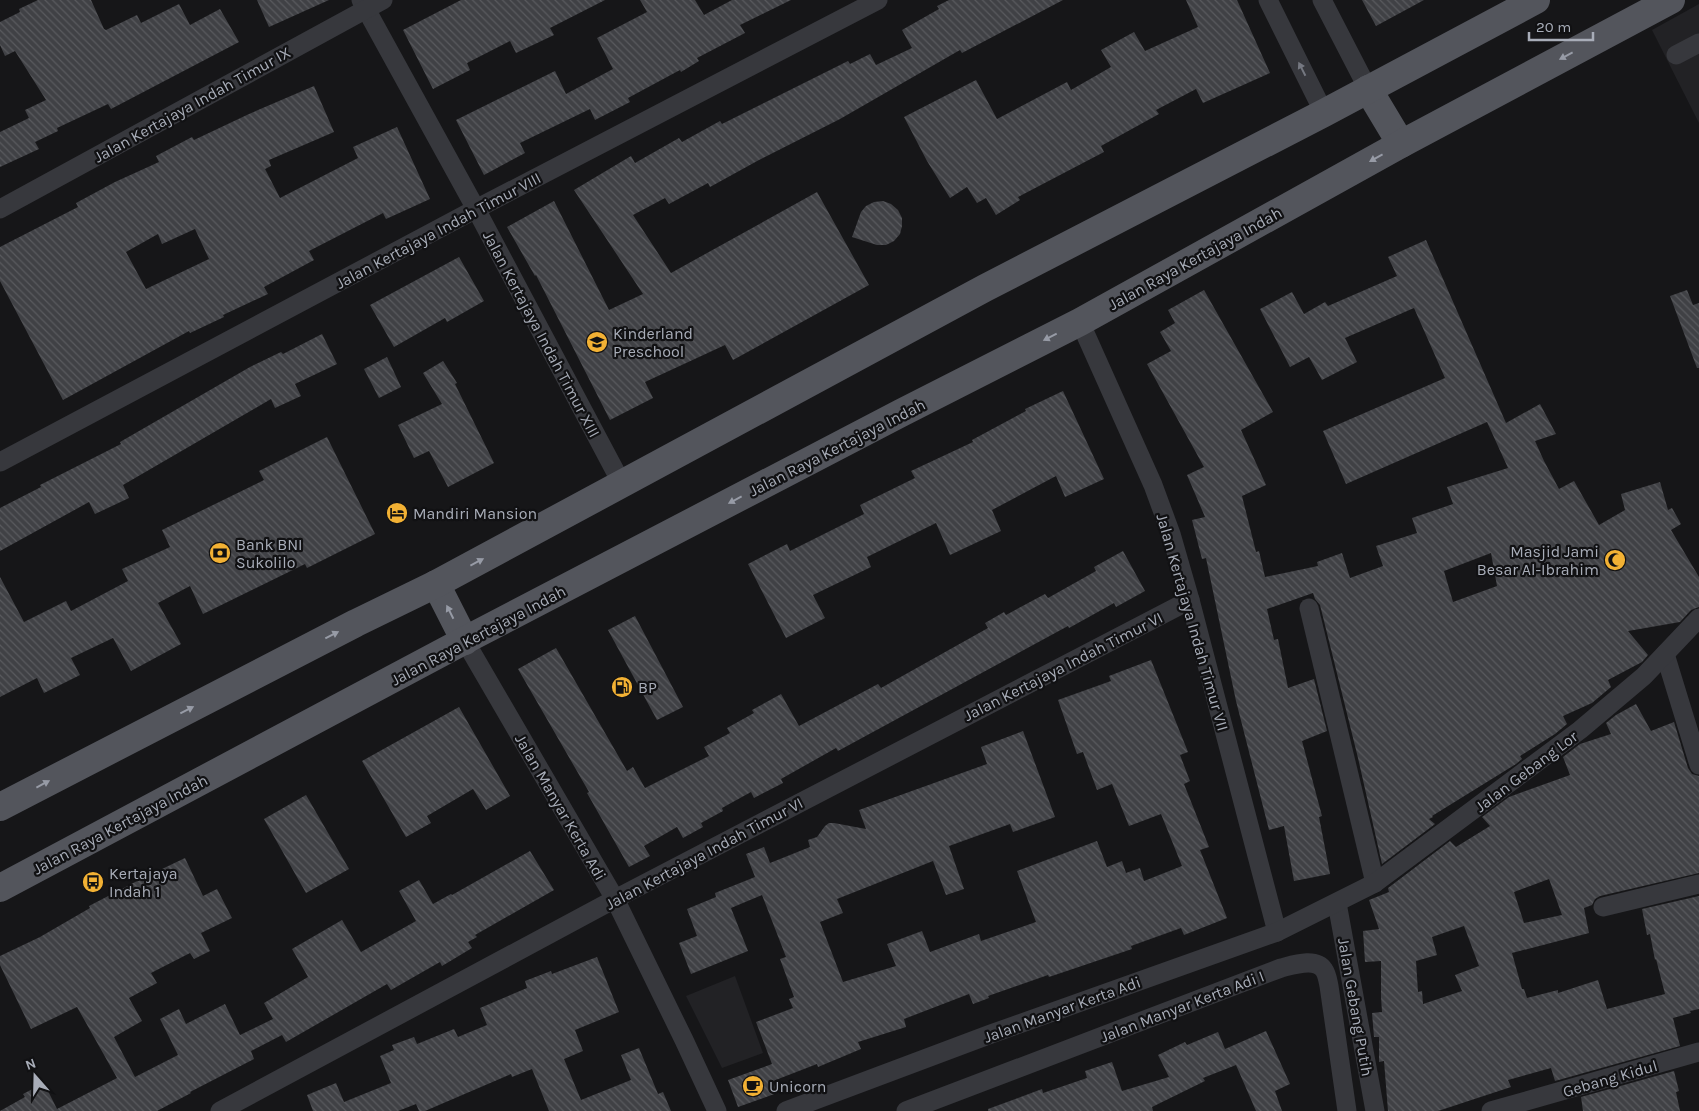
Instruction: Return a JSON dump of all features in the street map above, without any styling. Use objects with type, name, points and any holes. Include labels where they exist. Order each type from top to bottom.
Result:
[{"type":"main road","points":[[0,807],[356,623],[436,584],[985,288],[1324,113],[1536,0]]},
{"type":"main road","name":"Jalan Raya Kertajaya Indah","points":[[0,888],[465,641],[901,413],[1080,322],[1400,144],[1670,0]]},
{"type":"main road","points":[[1368,89],[1400,144]]},
{"type":"main road","points":[[436,584],[465,641]]},
{"type":"street","name":"Jalan Kertajaya Indah Timur IX","points":[[0,208],[363,5],[383,0]]},
{"type":"street","name":"Jalan Kertajaya Indah Timur VIII","points":[[0,462],[476,209],[878,0]]},
{"type":"street","points":[[1268,0],[1324,113]]},
{"type":"street","points":[[1322,0],[1368,89]]},
{"type":"street","name":"Jalan Kertajaya Indah Timur XIII","points":[[363,5],[476,209],[622,484]]},
{"type":"street","points":[[1676,55],[1699,43]]},
{"type":"street","name":"Jalan Kertajaya Indah Timur VII","points":[[1080,322],[1153,485],[1171,534],[1277,932]]},
{"type":"street","name":"Jalan Kertajaya Indah Timur VI","points":[[220,1111],[615,900],[1190,600]]},
{"type":"street","points":[[1309,608],[1375,883]]},
{"type":"street","name":"Jalan Gebang Lor","points":[[1337,903],[1375,883],[1580,730],[1644,676],[1699,618]]},
{"type":"street","name":"Jalan Manyar Kerta Adi","points":[[465,641],[615,900],[717,1111]]},
{"type":"street","points":[[1665,654],[1699,765]]},
{"type":"street","points":[[1603,907],[1699,884]]},
{"type":"street","name":"Jalan Manyar Kerta Adi","points":[[786,1111],[991,1034],[1277,932],[1337,903]]},
{"type":"street","name":"Jalan Gebang Putih","points":[[1337,903],[1375,1111]]},
{"type":"street","name":"Jalan Manyar Kerta Adi I","points":[[906,1111],[1281,968],[1297,964],[1313,964],[1320,965],[1325,971],[1329,986],[1347,1111]]},
{"type":"street","name":"Gebang Kidul","points":[[1491,1111],[1699,1052]]},
{"type":"shaded area","points":[[1699,4],[1699,123],[1652,30]]},
{"type":"shaded area","points":[[735,976],[763,1053],[722,1068],[686,996]]},
{"type":"building","points":[[38,0],[91,0],[106,30],[137,15],[141,23],[179,4],[190,25],[220,9],[239,42],[111,109],[108,104],[57,128],[58,131],[35,142],[39,149],[0,167],[0,132],[29,118],[25,110],[46,100],[15,51],[5,56],[0,45],[0,22],[20,12],[19,9]]},
{"type":"building","points":[[257,0],[329,0],[269,27]]},
{"type":"building","points":[[461,0],[605,0],[550,28],[554,35],[516,53],[510,41],[467,63],[470,70],[433,89],[403,30]]},
{"type":"building","points":[[640,0],[695,0],[704,15],[732,0],[791,0],[740,25],[745,33],[697,58],[699,61],[681,72],[680,70],[628,98],[630,102],[595,120],[590,109],[520,143],[525,153],[484,175],[456,120],[555,71],[566,94],[613,69],[597,38],[647,12]]},
{"type":"building","points":[[949,0],[1063,0],[962,53],[960,50],[840,119],[710,187],[708,183],[669,204],[665,198],[633,215],[671,273],[817,192],[869,285],[733,360],[725,345],[645,382],[653,398],[610,420],[536,275],[507,227],[554,201],[609,310],[643,294],[574,190],[631,156],[635,163],[679,138],[682,142],[720,121],[722,124],[848,61],[850,64],[870,54],[876,65],[912,48],[902,30],[939,9],[937,6]]},
{"type":"building","points":[[1186,0],[1237,0],[1270,73],[1203,103],[1196,89],[1156,110],[1159,114],[1101,146],[1104,152],[1018,197],[1020,200],[996,215],[986,198],[977,203],[967,187],[950,198],[927,161],[904,117],[976,80],[997,119],[1067,82],[1071,90],[1111,67],[1101,50],[1134,32],[1145,51],[1198,27]]},
{"type":"building","points":[[1362,0],[1424,0],[1376,26]]},
{"type":"building","points":[[314,86],[334,132],[269,160],[271,166],[265,169],[280,198],[358,158],[353,147],[397,127],[430,199],[386,219],[383,213],[309,251],[314,260],[264,287],[268,294],[190,333],[189,331],[63,400],[0,281],[0,247],[78,207],[76,203],[115,182],[159,162],[156,156],[192,137],[194,140]],"holes":[[[195,229],[209,259],[146,289],[126,252],[158,234],[162,244]]]},
{"type":"building","points":[[883,201],[891,204],[898,210],[902,218],[900,234],[894,241],[886,245],[877,245],[852,237],[861,212],[866,206],[874,202]]},
{"type":"building","points":[[1426,240],[1506,423],[1540,404],[1556,434],[1535,441],[1544,461],[1559,489],[1574,481],[1599,525],[1625,510],[1621,494],[1660,482],[1668,510],[1672,508],[1681,524],[1671,530],[1699,577],[1699,607],[1691,610],[1680,622],[1628,631],[1648,655],[1642,662],[1608,680],[1611,687],[1592,703],[1563,716],[1567,724],[1555,734],[1520,756],[1522,759],[1516,764],[1432,816],[1429,819],[1435,824],[1382,864],[1320,605],[1313,593],[1267,609],[1274,640],[1278,639],[1288,688],[1314,679],[1327,731],[1302,741],[1322,816],[1319,817],[1330,874],[1294,881],[1284,826],[1269,830],[1236,701],[1206,558],[1202,559],[1192,520],[1205,517],[1187,475],[1204,467],[1147,364],[1171,351],[1160,332],[1175,323],[1168,310],[1204,290],[1273,412],[1241,430],[1266,485],[1242,496],[1256,552],[1259,551],[1265,577],[1318,566],[1317,562],[1342,553],[1350,578],[1383,566],[1376,546],[1417,533],[1412,518],[1453,504],[1447,487],[1508,468],[1487,422],[1346,484],[1323,431],[1445,378],[1414,308],[1345,338],[1357,362],[1322,380],[1309,357],[1290,367],[1260,309],[1292,292],[1304,314],[1325,302],[1328,306],[1397,276],[1388,257]],"holes":[[[1491,553],[1497,586],[1453,602],[1444,571]]]},
{"type":"building","points":[[459,257],[484,301],[447,322],[445,318],[394,347],[370,305]]},
{"type":"building","points":[[1687,290],[1693,305],[1699,303],[1699,368],[1697,368],[1670,296]]},
{"type":"building","points":[[322,334],[337,364],[295,384],[301,396],[275,408],[271,399],[123,485],[129,498],[95,514],[89,502],[0,551],[0,508],[41,487],[40,485],[121,444],[120,442],[250,367],[281,352],[283,354]]},
{"type":"building","points":[[387,357],[401,387],[379,398],[364,369]]},
{"type":"building","points":[[443,361],[457,383],[455,384],[494,463],[448,487],[429,451],[414,458],[398,425],[442,404],[423,373]]},
{"type":"building","points":[[1063,391],[1104,479],[1065,497],[1056,476],[992,510],[1001,531],[950,555],[936,523],[867,557],[871,567],[813,595],[825,618],[786,638],[748,564],[787,544],[790,551],[864,514],[860,505],[915,478],[911,471],[973,442],[972,440],[1026,411],[1025,409]]},
{"type":"building","points":[[327,437],[375,534],[307,568],[305,564],[203,614],[190,586],[158,603],[181,644],[131,671],[113,638],[71,658],[80,675],[44,693],[37,678],[0,697],[0,577],[24,622],[66,601],[71,611],[128,581],[122,569],[170,547],[162,530],[264,480],[259,471]]},
{"type":"building","points":[[1123,551],[1145,591],[1116,607],[1114,603],[1069,628],[1068,626],[838,751],[836,748],[781,779],[783,783],[754,798],[751,792],[722,808],[723,811],[701,823],[703,827],[683,838],[677,827],[644,846],[650,856],[629,867],[587,793],[589,792],[518,669],[556,648],[627,771],[633,767],[645,788],[709,756],[704,747],[730,733],[727,728],[754,713],[752,710],[781,694],[799,726],[878,684],[881,688],[988,628],[985,623],[1004,612],[1006,615],[1045,594],[1048,598],[1096,571],[1094,567]]},
{"type":"building","points":[[635,616],[683,707],[657,720],[608,630]]},
{"type":"building","points":[[1151,660],[1188,752],[1180,755],[1190,781],[1184,784],[1209,847],[1200,850],[1227,918],[1184,935],[1181,928],[1131,946],[1132,949],[1049,977],[1048,975],[988,996],[989,998],[973,1004],[969,994],[904,1019],[906,1027],[858,1042],[861,1049],[818,1067],[817,1064],[773,1081],[777,1093],[738,1107],[728,1080],[772,1064],[756,1022],[793,1008],[789,999],[794,997],[780,959],[786,957],[762,895],[731,908],[748,951],[691,974],[679,943],[697,936],[687,909],[716,897],[715,893],[755,877],[746,854],[764,847],[770,863],[810,847],[808,840],[817,837],[829,823],[866,829],[859,810],[987,764],[981,747],[1023,731],[1055,817],[1013,832],[1010,824],[949,846],[964,889],[946,895],[933,861],[837,899],[843,913],[820,922],[843,982],[896,966],[887,944],[922,931],[930,952],[979,934],[981,941],[1036,922],[1017,871],[1097,841],[1107,867],[1122,861],[1126,873],[1140,868],[1144,881],[1182,866],[1161,814],[1129,826],[1112,784],[1097,790],[1083,752],[1077,754],[1058,700],[1111,681],[1109,676]]},
{"type":"building","points":[[1636,704],[1651,731],[1674,722],[1688,768],[1692,774],[1699,776],[1699,873],[1600,896],[1595,899],[1592,905],[1584,908],[1589,933],[1512,953],[1522,989],[1524,989],[1527,998],[1558,990],[1558,993],[1598,980],[1607,1009],[1665,994],[1650,934],[1647,935],[1642,909],[1699,896],[1699,1009],[1673,1018],[1680,1046],[1555,1081],[1551,1068],[1508,1080],[1511,1087],[1438,1111],[1388,1111],[1384,1061],[1379,1062],[1379,1037],[1374,1037],[1372,1013],[1382,1012],[1381,961],[1365,962],[1363,931],[1379,929],[1369,900],[1389,892],[1388,888],[1450,841],[1456,847],[1490,826],[1482,817],[1509,797],[1570,775],[1563,757],[1580,744],[1611,734],[1606,723]],"holes":[[[1549,879],[1562,915],[1524,923],[1514,892]],[[1464,926],[1479,966],[1455,975],[1462,991],[1423,1004],[1422,991],[1418,992],[1416,961],[1437,955],[1432,937]]]},
{"type":"building","points":[[459,707],[510,796],[486,810],[473,789],[427,816],[431,823],[406,837],[362,761]]},
{"type":"building","points":[[306,795],[349,869],[306,893],[264,819]]},
{"type":"building","points":[[530,851],[554,890],[475,935],[477,937],[468,942],[472,948],[442,966],[440,962],[391,990],[387,984],[286,1042],[282,1035],[251,1051],[254,1059],[157,1111],[0,1111],[25,1097],[23,1094],[44,1083],[57,1109],[117,1078],[77,1007],[31,1029],[0,965],[0,956],[40,937],[90,908],[89,906],[139,880],[185,858],[203,896],[217,889],[232,918],[201,933],[210,951],[194,959],[190,953],[151,973],[157,983],[129,998],[142,1021],[114,1037],[135,1077],[178,1055],[160,1019],[179,1009],[186,1024],[225,1004],[240,1035],[273,1019],[264,1003],[308,977],[292,949],[342,920],[361,952],[416,921],[399,891],[419,880],[433,904]]},
{"type":"building","points":[[597,957],[619,1012],[575,1030],[583,1051],[564,1059],[581,1100],[631,1080],[621,1055],[639,1048],[658,1094],[663,1092],[671,1111],[549,1111],[532,1069],[512,1077],[511,1074],[425,1111],[419,1111],[416,1104],[398,1111],[313,1111],[307,1095],[336,1083],[344,1102],[391,1083],[380,1056],[394,1050],[392,1045],[414,1037],[417,1044],[454,1029],[458,1037],[487,1025],[480,1008],[527,988],[525,981],[551,971],[552,974]]},
{"type":"building","points":[[1266,1031],[1290,1084],[1275,1091],[1282,1111],[1256,1111],[1236,1065],[1203,1078],[1205,1081],[1152,1107],[1153,1111],[988,1111],[988,1109],[1042,1089],[1043,1093],[1087,1078],[1085,1071],[1112,1062],[1122,1091],[1169,1077],[1158,1055],[1185,1042],[1187,1045],[1218,1032],[1225,1049]]},
{"type":"building","points":[[1674,1071],[1679,1091],[1676,1092],[1680,1111],[1583,1111],[1581,1097]]},
{"type":"place","name":"Kinderland Preschool","points":[[597,342]]},
{"type":"place","name":"Mandiri Mansion","points":[[397,513]]},
{"type":"place","name":"Bank BNI Sukolilo","points":[[220,553]]},
{"type":"place","name":"Masjid Jami Besar Al-Ibrahim","points":[[1615,560]]},
{"type":"place","name":"BP","points":[[622,687]]},
{"type":"place","name":"Kertajaya Indah 1","points":[[93,882]]},
{"type":"place","name":"Unicorn","points":[[753,1086]]}]
